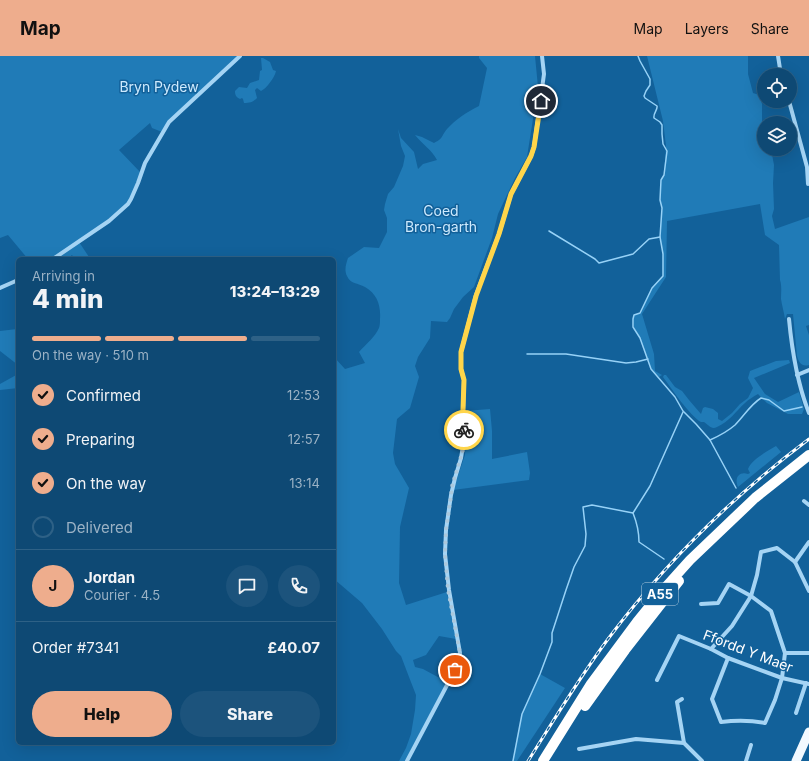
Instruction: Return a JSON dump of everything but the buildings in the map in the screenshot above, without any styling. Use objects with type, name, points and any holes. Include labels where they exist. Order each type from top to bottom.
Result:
[{"type":"highway","name":"A55","points":[[543,761],[591,684],[636,622],[662,590],[690,560],[754,498],[809,455]]},
{"type":"highway","name":"A55","points":[[550,761],[624,650],[687,572],[759,502],[809,463]]},
{"type":"main road","points":[[796,761],[809,732]]},
{"type":"street","points":[[56,257],[109,221],[128,204],[145,163],[168,122],[240,56]]},
{"type":"street","points":[[407,761],[455,670],[459,659],[460,653],[448,590],[445,554],[446,530],[452,490],[461,458],[464,440],[464,380],[461,369],[461,352],[476,296],[499,234],[511,194],[531,156],[534,147],[544,74],[542,56]]},
{"type":"street","points":[[778,56],[780,68]]},
{"type":"street","points":[[791,108],[808,166],[808,184]]},
{"type":"street","points":[[0,288],[16,281]]},
{"type":"street","points":[[789,319],[792,349],[797,375],[809,413]]},
{"type":"street","points":[[797,375],[809,370]]},
{"type":"street","points":[[804,501],[809,505]]},
{"type":"street","points":[[795,562],[809,542]]},
{"type":"street","points":[[711,649],[732,626],[751,596],[761,552],[777,548],[795,562],[809,591]]},
{"type":"street","points":[[702,604],[718,603],[729,584],[751,596],[772,611],[785,653],[782,678],[775,700],[765,723],[750,720],[721,722],[712,700],[728,658]]},
{"type":"street","name":"Ffordd Y Maer","points":[[656,680],[679,636],[711,649],[728,658],[782,678],[807,684]]},
{"type":"street","points":[[785,653],[809,654]]},
{"type":"street","points":[[796,713],[807,684]]},
{"type":"street","points":[[682,699],[677,702],[684,743],[702,761]]},
{"type":"street","points":[[579,749],[636,739],[684,743]]},
{"type":"street","points":[[746,761],[751,745]]},
{"type":"green space","name":"Bryn Pydew","points":[[0,56],[240,56],[169,122],[162,132],[152,128],[150,123],[119,150],[141,173],[128,204],[79,242],[89,257],[74,257],[72,255],[70,257],[26,257],[8,235],[0,238]]},
{"type":"green space","name":"Coed Bron-garth","points":[[479,56],[535,56],[538,87],[527,157],[498,214],[492,238],[474,287],[463,297],[447,322],[431,321],[430,338],[418,357],[415,366],[419,377],[410,408],[397,419],[393,453],[395,464],[409,488],[400,527],[399,583],[406,605],[447,592],[456,639],[439,636],[426,655],[413,660],[415,667],[423,669],[447,682],[405,761],[399,761],[411,734],[416,695],[401,656],[362,603],[336,581],[336,359],[345,369],[365,363],[359,352],[373,337],[379,327],[380,321],[379,305],[373,293],[365,287],[350,281],[346,274],[346,267],[348,258],[364,247],[379,248],[387,232],[387,218],[384,210],[385,204],[388,194],[394,187],[403,166],[405,156],[401,146],[398,129],[401,138],[414,152],[418,169],[423,164],[437,160],[415,135],[434,143],[441,138],[454,122],[479,106],[487,68]]},
{"type":"green space","points":[[647,56],[748,56],[748,74],[753,93],[757,94],[757,108],[762,108],[762,116],[757,116],[757,156],[772,156],[774,165],[774,209],[772,216],[775,229],[809,217],[809,325],[806,326],[809,335],[809,365],[801,364],[797,356],[793,314],[787,314],[785,319],[781,299],[779,245],[765,235],[760,204],[667,221],[666,277],[642,314],[654,354],[655,371],[662,375],[659,377],[651,369],[640,338],[634,327],[633,319],[634,315],[640,313],[652,288],[663,276],[663,254],[660,237],[662,208],[660,200],[661,180],[664,175],[666,146],[663,121]]},
{"type":"green space","points":[[261,58],[270,62],[273,70],[276,71],[275,74],[263,90],[261,91],[257,88],[255,90],[257,98],[251,102],[244,103],[242,98],[240,99],[237,97],[235,91],[239,87],[247,88],[250,83],[259,80],[260,71],[262,70]]},
{"type":"green space","points":[[16,329],[16,363],[0,351],[0,331]]},
{"type":"green space","points":[[789,360],[790,363],[754,378],[765,394],[778,402],[799,392],[804,409],[802,414],[788,414],[767,403],[758,394],[751,398],[725,422],[715,428],[712,428],[697,419],[663,377],[666,375],[675,387],[682,391],[701,414],[703,408],[705,407],[713,409],[718,413],[718,419],[722,421],[748,398],[753,388],[748,378],[750,371],[776,361]]},
{"type":"green space","points":[[16,375],[16,388],[0,390],[0,384]]},
{"type":"green space","points":[[490,409],[492,459],[527,452],[530,473],[529,480],[453,490],[465,455],[465,411]]},
{"type":"green space","points":[[776,446],[781,452],[738,487],[738,476],[740,474],[750,473],[748,469],[750,465],[760,456]]},
{"type":"green space","points":[[540,674],[565,688],[517,761],[513,761],[522,714]]},
{"type":"waterway","points":[[638,56],[650,79],[650,85],[644,96],[657,106],[654,118],[662,125],[663,144],[667,151],[664,175],[661,180],[660,200],[662,208],[660,237],[663,254],[663,276],[652,288],[640,313],[634,315],[633,319],[633,327],[640,338],[651,369],[675,397],[683,411],[710,440],[723,434],[732,427],[761,398],[769,400],[784,411],[802,407]]},
{"type":"waterway","points":[[549,231],[595,259],[599,263],[633,254],[649,239],[660,237]]},
{"type":"waterway","points":[[527,354],[566,354],[626,363],[648,359]]},
{"type":"waterway","points":[[513,761],[522,714],[540,674],[552,642],[552,633],[574,567],[585,546],[586,534],[583,507],[592,505],[633,513],[650,486],[683,412]]},
{"type":"waterway","points":[[710,440],[736,488]]},
{"type":"waterway","points":[[633,513],[638,528],[639,542],[664,559]]},
{"type":"railway","points":[[528,761],[597,654],[653,584],[701,532],[727,507],[809,439]]},
{"type":"way so far","points":[[455,670],[460,653],[448,590],[445,554],[446,530],[452,486],[459,468],[463,450],[464,430]]},
{"type":"route","points":[[464,430],[464,380],[460,361],[461,352],[476,296],[499,234],[511,194],[531,156],[534,147],[541,101]]}]
